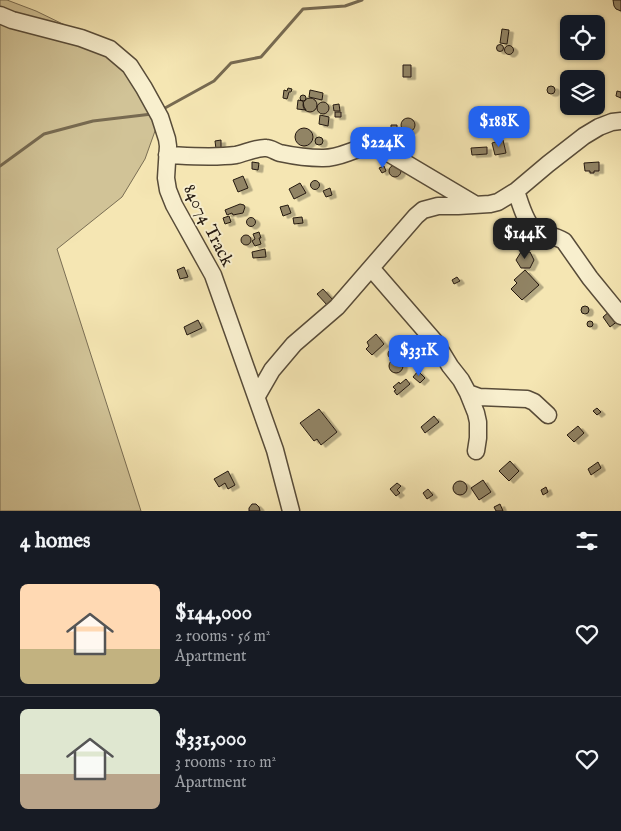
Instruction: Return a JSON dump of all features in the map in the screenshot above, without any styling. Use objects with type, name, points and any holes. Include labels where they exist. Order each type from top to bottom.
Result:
[{"type":"street","name":"84074 Track","points":[[0,15],[12,20],[81,38],[110,49],[130,66],[144,88],[160,117],[167,139],[166,178],[168,190],[174,205],[213,275],[275,450],[291,511]]},
{"type":"street","points":[[257,396],[272,370],[294,344],[337,307],[423,210],[438,206],[476,205],[498,202],[516,191],[599,126],[621,121]]},
{"type":"street","points":[[167,155],[235,155],[266,148],[291,155],[330,158],[342,156],[360,148],[373,148],[385,152],[476,205]]},
{"type":"street","points":[[516,191],[531,227],[564,241],[590,278],[621,316]]},
{"type":"street","points":[[371,268],[436,343],[461,380],[468,393],[478,422],[476,451]]},
{"type":"street","points":[[468,393],[479,397],[527,399],[534,402],[548,415]]},
{"type":"shaded area","points":[[0,0],[7,0],[36,11],[104,44],[160,117],[145,159],[122,197],[57,249],[141,511],[0,511]]},
{"type":"building","points":[[613,0],[621,0],[621,11],[616,9]]},
{"type":"building","points":[[502,29],[509,30],[507,44],[500,43]]},
{"type":"building","points":[[500,44],[504,48],[500,52],[496,48]]},
{"type":"building","points":[[509,45],[514,50],[509,55],[504,50]]},
{"type":"building","points":[[403,65],[411,65],[411,77],[403,77]]},
{"type":"building","points":[[551,86],[555,90],[551,94],[547,90]]},
{"type":"building","points":[[288,88],[292,89],[291,92],[289,92],[287,99],[283,98],[284,90],[287,91]]},
{"type":"building","points":[[310,90],[323,93],[322,100],[309,97]]},
{"type":"building","points":[[617,91],[621,92],[621,98],[616,96]]},
{"type":"building","points":[[303,95],[306,98],[303,101],[300,98]]},
{"type":"building","points":[[310,98],[315,100],[317,105],[315,110],[310,112],[305,110],[303,105],[305,100]]},
{"type":"building","points":[[298,100],[303,101],[306,110],[297,109]]},
{"type":"building","points":[[325,102],[328,103],[328,113],[321,114],[318,113],[317,106],[318,103]]},
{"type":"building","points":[[339,104],[340,111],[334,111],[333,105]]},
{"type":"building","points":[[335,112],[341,112],[341,117],[335,117]]},
{"type":"building","points":[[320,115],[329,117],[328,126],[319,124]]},
{"type":"building","points":[[405,118],[411,118],[415,125],[411,132],[405,132],[401,128],[401,122]]},
{"type":"building","points":[[470,121],[477,121],[478,128],[470,128]]},
{"type":"building","points":[[391,125],[397,125],[397,132],[391,132]]},
{"type":"building","points":[[300,128],[308,128],[313,133],[311,144],[300,146],[295,141],[295,133]]},
{"type":"building","points":[[319,137],[323,141],[319,145],[315,141]]},
{"type":"building","points":[[221,140],[221,148],[216,149],[215,141]]},
{"type":"building","points":[[503,140],[506,153],[495,155],[492,143]]},
{"type":"building","points":[[487,147],[487,154],[472,155],[471,148]]},
{"type":"building","points":[[252,162],[259,163],[258,170],[252,169]]},
{"type":"building","points":[[599,162],[599,171],[590,173],[590,171],[585,171],[584,163]]},
{"type":"building","points":[[395,165],[401,171],[395,177],[389,171]]},
{"type":"building","points":[[384,166],[386,171],[382,173],[379,168]]},
{"type":"building","points":[[243,176],[248,188],[238,192],[233,180]]},
{"type":"building","points":[[315,180],[320,185],[315,190],[310,185]]},
{"type":"building","points":[[300,183],[306,193],[294,199],[289,189]]},
{"type":"building","points":[[330,188],[332,195],[326,197],[323,191]]},
{"type":"building","points":[[240,204],[245,207],[243,213],[227,215],[225,210]]},
{"type":"building","points":[[288,205],[291,213],[283,216],[280,207]]},
{"type":"building","points":[[229,216],[231,222],[225,224],[223,218]]},
{"type":"building","points":[[251,217],[256,222],[251,227],[246,222]]},
{"type":"building","points":[[302,217],[303,223],[294,224],[293,218]]},
{"type":"building","points":[[259,232],[261,244],[255,246],[252,241],[255,239],[253,234]]},
{"type":"building","points":[[244,235],[248,235],[251,240],[250,244],[244,245],[241,242],[241,238]]},
{"type":"building","points":[[265,249],[266,257],[253,258],[252,252]]},
{"type":"building","points":[[521,252],[530,252],[534,260],[530,268],[521,268],[516,260]]},
{"type":"building","points":[[184,267],[188,277],[180,279],[177,270]]},
{"type":"building","points":[[525,270],[539,285],[522,300],[511,289],[517,283],[514,280]]},
{"type":"building","points":[[457,277],[460,281],[454,284],[452,280]]},
{"type":"building","points":[[323,289],[333,300],[327,305],[317,294]]},
{"type":"building","points":[[585,306],[589,310],[585,314],[581,310]]},
{"type":"building","points":[[611,310],[619,320],[610,327],[603,317]]},
{"type":"building","points":[[198,320],[202,328],[187,335],[184,327]]},
{"type":"building","points":[[590,321],[593,324],[590,327],[587,324]]},
{"type":"building","points":[[376,334],[384,344],[372,355],[366,349],[369,346],[367,342]]},
{"type":"building","points":[[391,349],[395,349],[398,354],[397,358],[391,359],[388,356],[388,352]]},
{"type":"building","points":[[393,359],[399,359],[403,366],[399,373],[393,373],[389,369],[389,363]]},
{"type":"building","points":[[418,371],[425,378],[420,383],[413,377]]},
{"type":"building","points":[[406,379],[410,384],[397,395],[393,387]]},
{"type":"building","points":[[597,408],[601,412],[597,415],[593,411]]},
{"type":"building","points":[[319,409],[337,432],[321,445],[317,439],[314,441],[300,423]]},
{"type":"building","points":[[434,416],[439,422],[425,433],[421,427]]},
{"type":"building","points":[[578,426],[584,433],[574,442],[567,435]]},
{"type":"building","points":[[510,461],[519,471],[509,481],[499,471]]},
{"type":"building","points":[[598,462],[601,468],[591,475],[588,469]]},
{"type":"building","points":[[228,471],[235,485],[228,489],[225,483],[219,487],[214,479]]},
{"type":"building","points":[[483,480],[491,492],[479,500],[471,488]]},
{"type":"building","points":[[457,481],[463,481],[467,488],[463,495],[457,495],[453,491],[453,485]]},
{"type":"building","points":[[397,483],[401,486],[397,490],[400,493],[396,496],[390,489]]},
{"type":"building","points":[[546,487],[548,492],[543,495],[541,490]]},
{"type":"building","points":[[428,489],[433,495],[427,499],[423,493]]},
{"type":"building","points":[[252,504],[256,504],[260,511],[249,511]]},
{"type":"building","points":[[500,504],[503,511],[496,511],[494,507]]},
{"type":"waterway","points":[[165,108],[214,81],[231,63],[261,57],[303,9],[345,6],[362,0]]},
{"type":"waterway","points":[[0,166],[44,134],[93,121],[152,114]]}]
